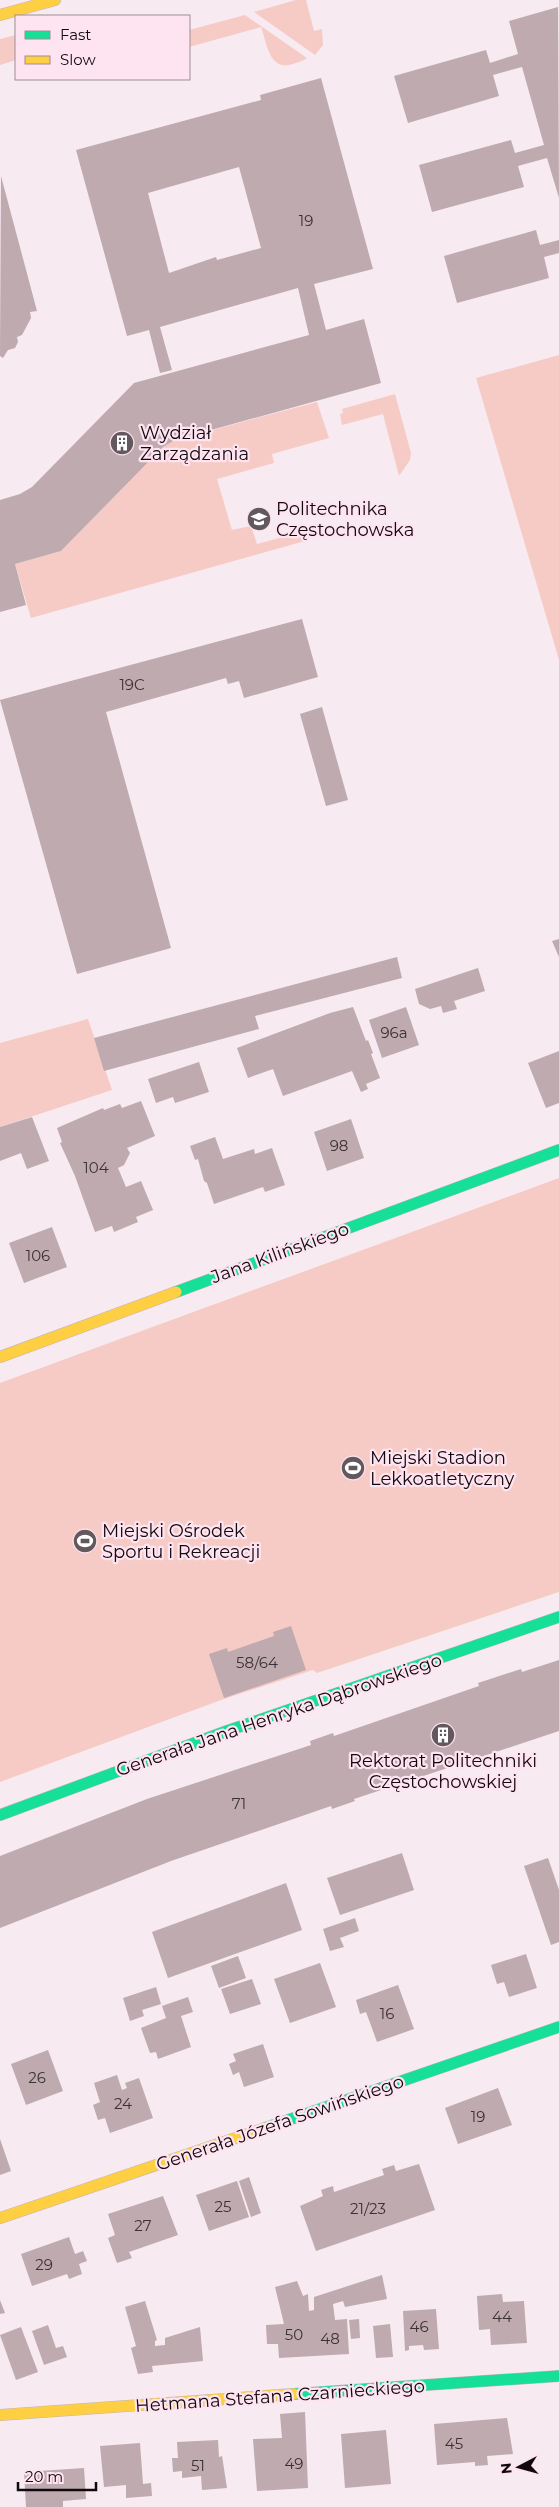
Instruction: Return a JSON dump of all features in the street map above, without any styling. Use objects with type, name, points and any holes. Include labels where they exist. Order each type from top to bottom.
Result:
[{"type":"street","points":[[0,15],[55,0]]},
{"type":"street","name":"Jana Kilińskiego","points":[[0,1357],[559,1150]]},
{"type":"street","name":"Generała Jana Henryka Dąbrowskiego","points":[[0,1815],[227,1731],[559,1617]]},
{"type":"street","name":"Generała Józefa Sowińskiego","points":[[0,2218],[559,2027]]},
{"type":"street","name":"Hetmana Stefana Czarnieckiego","points":[[0,2415],[559,2376]]},
{"type":"shaded area","points":[[296,0],[306,0],[314,31],[322,29],[323,45],[315,55],[254,12]]},
{"type":"shaded area","points":[[245,15],[307,58],[293,64],[279,64],[274,60],[267,48],[261,27],[190,47],[190,30]]},
{"type":"shaded area","points":[[15,35],[15,60],[0,65],[0,39]]},
{"type":"shaded area","points":[[559,355],[559,660],[476,378]]},
{"type":"shaded area","points":[[395,394],[411,453],[410,460],[399,476],[383,414],[342,425],[340,414],[343,413],[342,409]]},
{"type":"shaded area","points":[[317,402],[329,438],[272,454],[274,463],[217,479],[232,530],[251,526],[257,544],[302,532],[305,541],[31,618],[15,564],[61,551],[163,447],[175,440]]},
{"type":"shaded area","points":[[88,1019],[112,1090],[0,1127],[0,1043]]},
{"type":"shaded area","name":"Miejski Stadion Lekkoatletyczny","points":[[559,1178],[559,1592],[317,1673],[313,1670],[221,1700],[0,1782],[0,1383]]},
{"type":"building","points":[[558,7],[559,198],[547,158],[518,166],[524,187],[432,212],[419,165],[511,140],[515,153],[544,145],[522,67],[493,75],[499,96],[408,123],[394,76],[486,50],[490,63],[518,54],[509,21]]},
{"type":"building","points":[[321,78],[373,269],[314,284],[326,330],[364,319],[381,383],[175,440],[163,447],[61,551],[15,564],[26,605],[0,612],[0,500],[20,494],[32,487],[134,383],[309,335],[298,288],[160,327],[172,370],[160,373],[149,330],[127,336],[76,150],[261,100],[260,95]],"holes":[[[239,167],[261,248],[217,260],[216,257],[169,273],[148,193]]]},
{"type":"building","points":[[1,176],[37,311],[30,312],[31,318],[22,335],[17,337],[18,342],[15,348],[8,350],[3,358],[0,356]]},
{"type":"building","points":[[536,230],[540,245],[559,240],[559,253],[544,257],[549,278],[457,303],[444,256]]},
{"type":"building","points":[[302,619],[318,677],[244,698],[239,681],[228,684],[226,678],[106,712],[171,948],[77,974],[0,700]]},
{"type":"building","points":[[322,707],[348,800],[326,806],[300,714]]},
{"type":"building","points":[[559,939],[559,957],[552,941]]},
{"type":"building","points":[[397,957],[402,978],[255,1016],[259,1029],[104,1071],[94,1038]]},
{"type":"building","points":[[478,968],[485,991],[454,1001],[457,1009],[443,1013],[441,1006],[430,1009],[419,1004],[415,989]]},
{"type":"building","points":[[353,1007],[366,1041],[368,1040],[373,1053],[371,1054],[380,1078],[366,1084],[368,1089],[361,1092],[352,1071],[283,1096],[273,1069],[248,1078],[237,1048],[330,1013]]},
{"type":"building","points":[[406,1007],[419,1045],[382,1058],[369,1020]]},
{"type":"building","points":[[559,1051],[559,1103],[546,1108],[528,1063]]},
{"type":"building","points":[[199,1062],[209,1092],[175,1103],[173,1097],[156,1103],[148,1079]]},
{"type":"building","points":[[141,1101],[155,1136],[127,1148],[130,1153],[124,1165],[118,1168],[126,1187],[141,1181],[153,1210],[136,1217],[138,1222],[114,1232],[112,1226],[95,1232],[75,1176],[60,1143],[62,1142],[57,1128],[103,1108],[104,1110],[120,1104],[122,1108]]},
{"type":"building","points":[[32,1117],[49,1161],[27,1169],[21,1153],[0,1161],[0,1127]]},
{"type":"building","points":[[351,1119],[364,1158],[327,1171],[314,1132]]},
{"type":"building","points":[[215,1137],[223,1159],[254,1149],[255,1154],[272,1148],[285,1185],[265,1192],[263,1187],[214,1204],[207,1183],[204,1181],[198,1159],[195,1160],[190,1146]]},
{"type":"building","points":[[52,1227],[67,1267],[24,1283],[9,1243]]},
{"type":"building","points":[[291,1626],[306,1670],[224,1698],[209,1654],[227,1648],[228,1652],[274,1636],[273,1632]]},
{"type":"building","points":[[559,1660],[559,1731],[354,1799],[355,1801],[332,1809],[331,1806],[171,1861],[0,1928],[0,1856],[147,1799],[311,1745],[310,1741],[333,1733],[334,1736],[479,1686],[478,1683],[521,1669],[522,1672]]},
{"type":"building","points":[[402,1853],[414,1890],[340,1915],[327,1878]]},
{"type":"building","points":[[548,1858],[559,1890],[559,1942],[551,1945],[524,1866]]},
{"type":"building","points":[[286,1883],[302,1930],[168,1978],[152,1932]]},
{"type":"building","points":[[355,1918],[359,1931],[340,1938],[344,1947],[330,1951],[323,1929]]},
{"type":"building","points":[[526,1954],[537,1988],[509,1997],[504,1982],[497,1984],[491,1965]]},
{"type":"building","points":[[238,1956],[246,1978],[219,1988],[211,1966]]},
{"type":"building","points":[[320,1963],[336,2007],[290,2023],[274,1979]]},
{"type":"building","points":[[252,1979],[261,2004],[230,2014],[221,1989]]},
{"type":"building","points":[[398,1985],[414,2029],[377,2042],[366,2012],[360,2014],[356,2000]]},
{"type":"building","points":[[156,1987],[161,2004],[142,2010],[144,2016],[130,2021],[123,1998]]},
{"type":"building","points":[[188,1997],[193,2012],[181,2016],[191,2047],[158,2059],[156,2052],[150,2053],[141,2028],[166,2018],[162,2006]]},
{"type":"building","points":[[263,2044],[274,2077],[244,2087],[239,2072],[233,2075],[229,2064],[236,2061],[233,2054]]},
{"type":"building","points":[[48,2050],[63,2091],[26,2105],[11,2064]]},
{"type":"building","points":[[117,2075],[122,2090],[127,2088],[125,2083],[139,2078],[153,2118],[110,2133],[105,2118],[98,2120],[93,2105],[100,2102],[94,2083]]},
{"type":"building","points":[[498,2088],[512,2125],[458,2144],[445,2108]]},
{"type":"building","points":[[0,2139],[11,2171],[0,2175]]},
{"type":"building","points":[[419,2164],[435,2210],[316,2251],[300,2206],[323,2196],[321,2190],[333,2186],[334,2192],[384,2175],[382,2169],[394,2165],[396,2171]]},
{"type":"building","points":[[249,2177],[261,2213],[251,2217],[239,2181]]},
{"type":"building","points":[[237,2181],[249,2217],[209,2231],[196,2195]]},
{"type":"building","points":[[163,2196],[178,2235],[129,2252],[132,2258],[117,2263],[108,2238],[115,2235],[108,2214]]},
{"type":"building","points":[[69,2237],[75,2254],[83,2251],[87,2261],[79,2264],[82,2274],[69,2279],[67,2274],[32,2286],[21,2254]]},
{"type":"building","points":[[382,2275],[387,2299],[345,2307],[343,2301],[333,2304],[335,2320],[347,2319],[349,2354],[279,2358],[278,2344],[267,2344],[266,2325],[284,2324],[275,2287],[297,2281],[303,2296],[308,2294],[309,2311],[314,2310],[314,2297]]},
{"type":"building","points":[[502,2294],[503,2302],[524,2301],[527,2343],[491,2345],[490,2329],[479,2330],[477,2296]]},
{"type":"building","points":[[0,2300],[5,2313],[0,2314]]},
{"type":"building","points":[[145,2301],[157,2340],[155,2341],[155,2346],[165,2345],[165,2338],[200,2327],[203,2361],[152,2366],[153,2372],[138,2374],[131,2348],[136,2346],[125,2307]]},
{"type":"building","points":[[436,2309],[439,2349],[424,2350],[423,2345],[409,2346],[409,2350],[405,2351],[403,2311]]},
{"type":"building","points":[[359,2319],[360,2338],[351,2339],[349,2320]]},
{"type":"building","points":[[390,2324],[393,2357],[376,2358],[373,2326]]},
{"type":"building","points":[[48,2325],[56,2348],[63,2346],[67,2357],[44,2365],[32,2331]]},
{"type":"building","points":[[21,2327],[38,2372],[16,2380],[0,2335]]},
{"type":"building","points":[[305,2412],[308,2488],[257,2491],[253,2439],[282,2438],[280,2414]]},
{"type":"building","points":[[507,2418],[513,2454],[487,2456],[488,2465],[475,2466],[475,2462],[437,2465],[434,2424]]},
{"type":"building","points":[[386,2430],[391,2484],[345,2488],[341,2434]]},
{"type":"building","points":[[218,2440],[219,2457],[222,2456],[227,2488],[202,2490],[201,2476],[182,2478],[182,2471],[173,2472],[172,2458],[178,2458],[177,2442]]},
{"type":"building","points":[[140,2443],[143,2484],[151,2483],[152,2496],[126,2498],[126,2485],[104,2487],[100,2446]]},
{"type":"building","points":[[84,2468],[86,2499],[63,2501],[63,2507],[26,2507],[24,2472]]},
{"type":"traffic: fast","points":[[176,1292],[559,1150]]},
{"type":"traffic: fast","points":[[0,1815],[227,1731],[559,1617]]},
{"type":"traffic: fast","points":[[265,2128],[559,2027]]},
{"type":"traffic: fast","points":[[294,2394],[559,2376]]},
{"type":"traffic: slow","points":[[0,15],[55,0]]},
{"type":"traffic: slow","points":[[0,1357],[176,1292]]},
{"type":"traffic: slow","points":[[0,2218],[265,2128]]},
{"type":"traffic: slow","points":[[0,2415],[294,2394]]},
{"type":"place","name":"Wydział Zarządzania","points":[[122,443]]},
{"type":"place","name":"Politechnika Częstochowska","points":[[259,519]]},
{"type":"place","name":"Miejski Stadion Lekkoatletyczny","points":[[353,1468]]},
{"type":"place","name":"Miejski Ośrodek Sportu i Rekreacji","points":[[85,1541]]},
{"type":"place","name":"Rektorat Politechniki Częstochowskiej","points":[[443,1735]]}]
